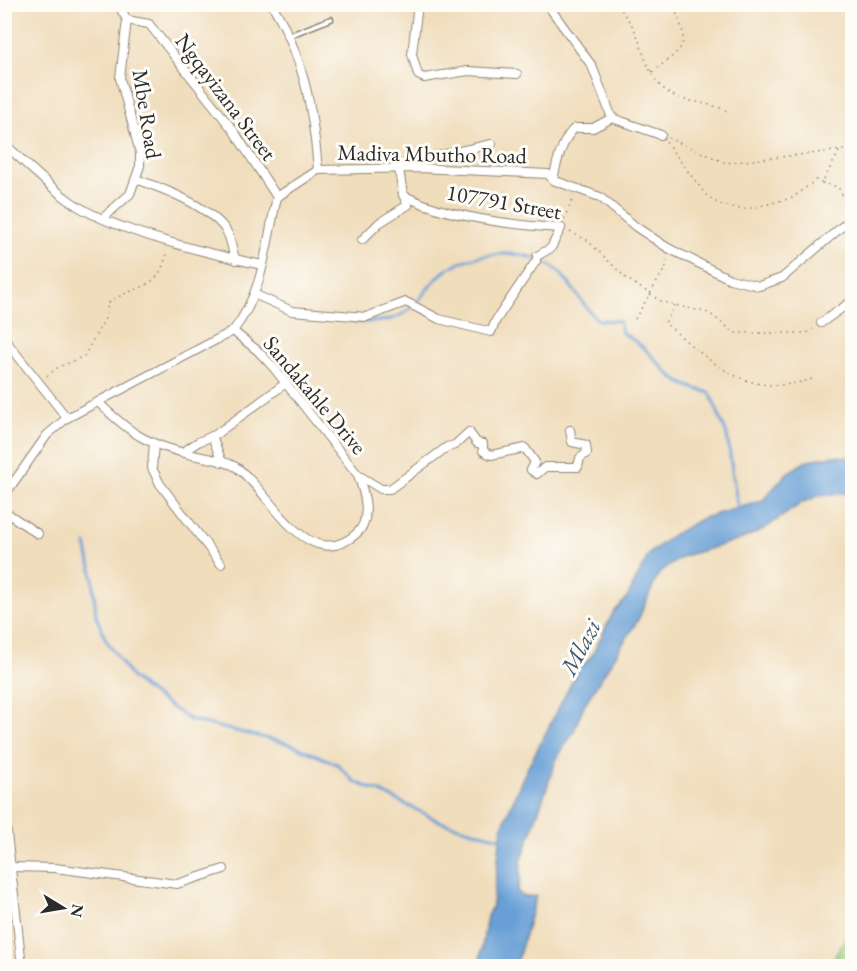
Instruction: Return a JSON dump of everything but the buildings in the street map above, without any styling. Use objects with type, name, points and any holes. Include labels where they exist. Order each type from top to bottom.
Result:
[{"type":"street","points":[[118,4],[127,20]]},
{"type":"street","points":[[4,496],[47,435],[67,418],[233,331],[246,314],[256,295],[277,196],[318,170],[309,95],[288,36],[272,4]]},
{"type":"street","points":[[418,4],[412,54],[418,75],[424,78],[479,71],[517,74]]},
{"type":"street","points":[[547,4],[591,66],[612,118]]},
{"type":"street","name":"Mbe Road","points":[[103,218],[130,194],[136,179],[140,153],[120,78],[127,20]]},
{"type":"street","name":"Ngqayizana Street","points":[[127,20],[149,24],[233,130],[277,196]]},
{"type":"street","points":[[553,180],[559,154],[572,130],[593,128],[612,118],[660,135]]},
{"type":"street","points":[[4,143],[70,202],[103,218],[169,240],[262,266]]},
{"type":"street","points":[[362,240],[379,224],[408,205],[403,195],[399,169],[414,160],[492,144]]},
{"type":"street","name":"Madiva Mbutho Road","points":[[318,170],[399,169],[548,174],[553,180],[578,187],[600,197],[636,227],[668,248],[730,279],[759,286],[782,278],[852,218]]},
{"type":"street","name":"Mbe Road","points":[[136,179],[169,192],[216,219],[228,234],[230,249],[236,260]]},
{"type":"street","name":"107791 Street","points":[[403,195],[428,207],[493,221],[561,228]]},
{"type":"street","points":[[256,295],[292,311],[366,317],[406,302],[439,319],[491,332],[536,259],[551,248],[561,228]]},
{"type":"street","points":[[820,323],[852,301]]},
{"type":"street","points":[[4,328],[6,341],[67,418]]},
{"type":"street","name":"Sandakahle Drive","points":[[99,403],[126,429],[154,444],[222,462],[242,472],[296,531],[324,546],[350,540],[360,531],[365,522],[364,496],[358,475],[286,383],[258,351],[233,331]]},
{"type":"street","points":[[183,452],[212,436],[286,383]]},
{"type":"street","points":[[358,475],[381,489],[390,489],[447,447],[455,445],[469,432],[477,443],[483,444],[483,451],[490,455],[525,448],[535,462],[531,470],[537,474],[545,467],[578,467],[580,458],[587,453],[586,445],[572,442],[570,430]]},
{"type":"street","points":[[212,436],[222,462]]},
{"type":"street","points":[[154,444],[152,468],[160,484],[221,564]]},
{"type":"street","points":[[4,510],[38,534]]},
{"type":"street","points":[[4,807],[22,966]]},
{"type":"street","points":[[11,867],[55,868],[177,884],[224,869]]},
{"type":"lane","points":[[288,36],[331,19]]},
{"type":"path","points":[[620,4],[621,10],[635,29],[655,83],[665,91],[727,111]]},
{"type":"path","points":[[651,73],[677,54],[682,45],[685,31],[673,6]]},
{"type":"path","points":[[660,135],[726,164],[852,149]]},
{"type":"path","points":[[660,135],[706,195],[719,204],[743,209],[760,207],[792,198],[816,180],[838,187],[852,213]]},
{"type":"path","points":[[822,183],[840,150]]},
{"type":"path","points":[[561,228],[578,187]]},
{"type":"path","name":"107791 Street","points":[[561,228],[587,240],[626,278],[650,296],[662,303],[676,304],[710,313],[735,333],[807,333],[820,323]]},
{"type":"path","points":[[39,383],[57,368],[84,356],[106,317],[108,303],[158,278],[164,266],[169,240]]},
{"type":"path","points":[[635,319],[667,266],[665,254],[668,248]]},
{"type":"path","points":[[676,304],[665,323],[714,364],[740,380],[774,386],[815,378]]},
{"type":"green space","points":[[852,926],[852,966],[830,966]]},
{"type":"water","points":[[833,456],[848,457],[852,469],[852,495],[845,493],[819,496],[803,502],[764,529],[742,539],[684,556],[659,573],[638,620],[584,705],[574,731],[557,758],[521,862],[517,891],[524,897],[536,896],[516,966],[479,966],[487,916],[492,906],[502,827],[523,777],[578,670],[591,657],[613,613],[627,598],[649,554],[672,535],[703,518],[762,501],[787,473],[808,460]]},
{"type":"waterway","points":[[355,322],[384,321],[398,317],[415,304],[440,275],[470,259],[514,254],[542,261],[560,273],[598,320],[619,321],[622,333],[645,349],[675,379],[687,386],[710,393],[727,435],[738,510]]},
{"type":"waterway","points":[[86,544],[93,577],[96,616],[106,640],[132,678],[152,694],[190,720],[290,744],[337,764],[355,782],[383,793],[441,822],[503,839]]},
{"type":"water label","name":"Mlazi","points":[[580,647]]}]
